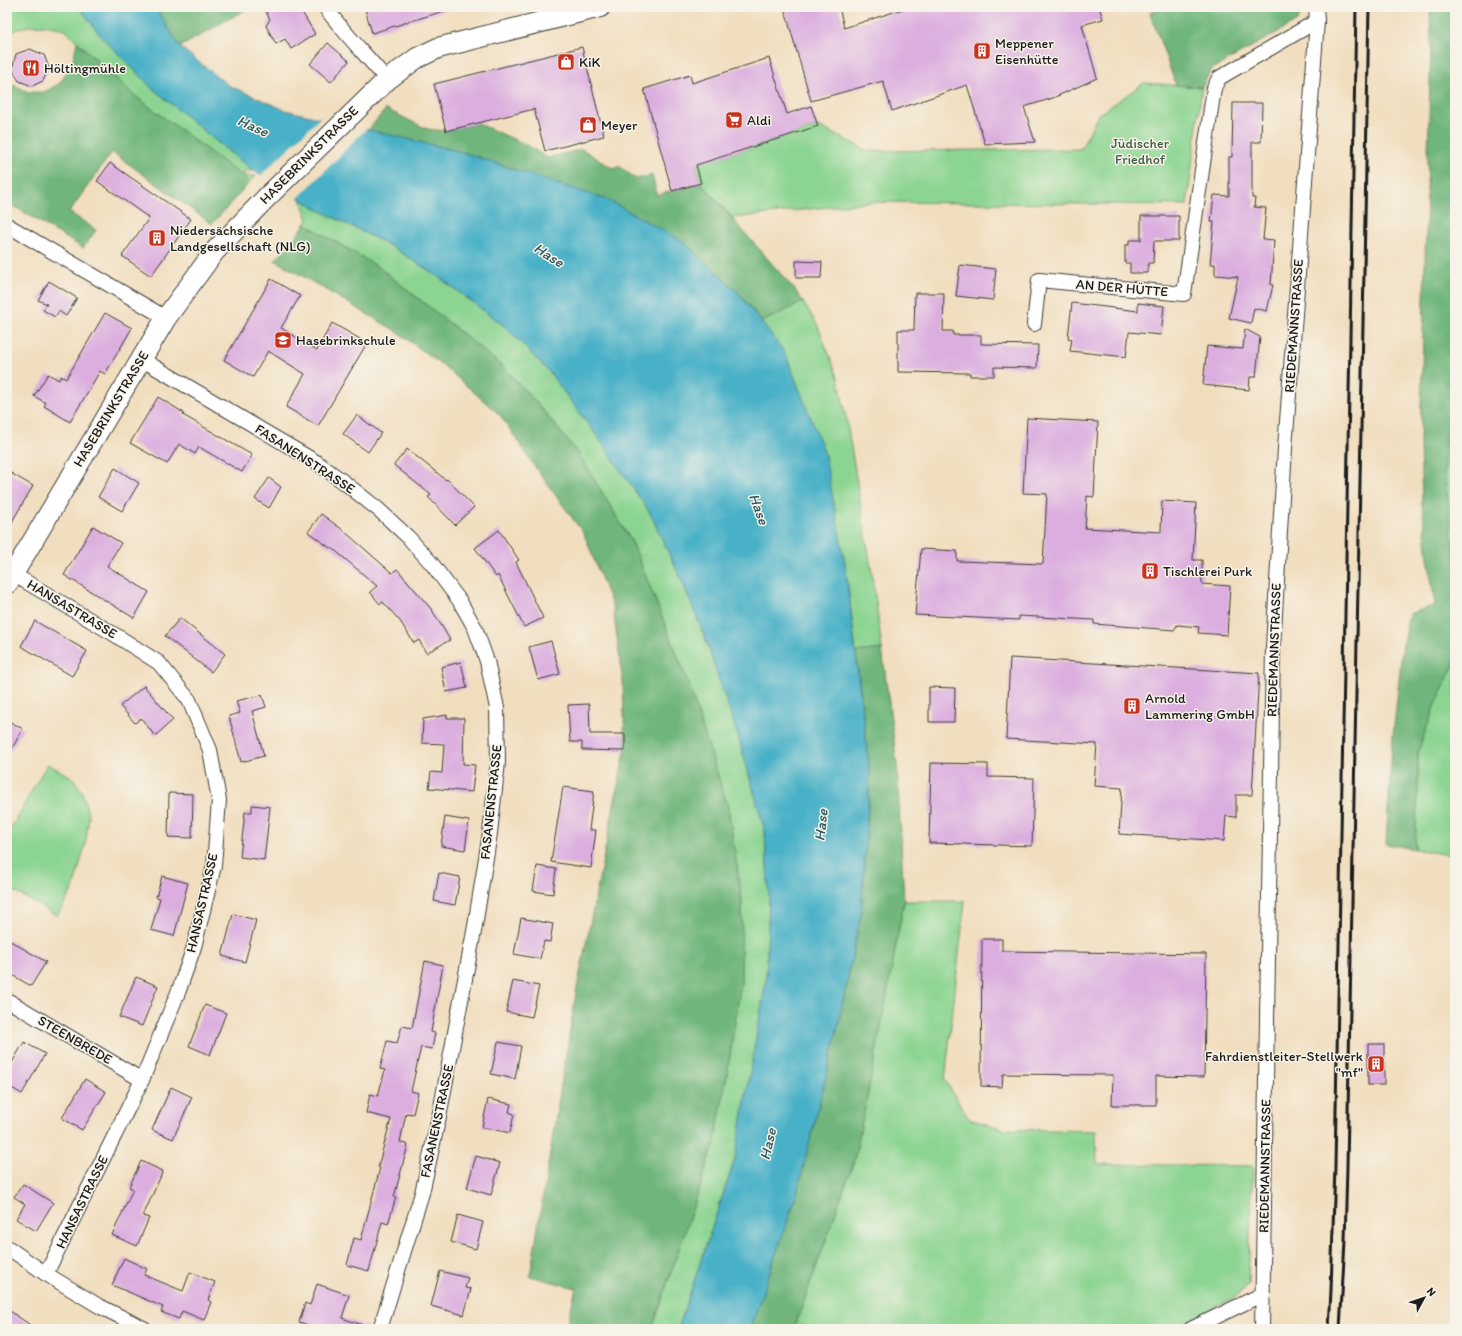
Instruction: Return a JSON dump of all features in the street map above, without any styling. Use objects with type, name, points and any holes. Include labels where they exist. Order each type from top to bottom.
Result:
[{"type":"street","points":[[325,7],[338,25],[366,54],[387,80]]},
{"type":"street","name":"HASEBRINKSTRASSE","points":[[10,579],[166,318],[214,252],[359,106],[387,80],[416,58],[438,48],[600,7]]},
{"type":"street","name":"RIEDEMANNSTRASSE","points":[[1262,1329],[1273,647],[1285,448],[1317,21],[1316,7]]},
{"type":"street","name":"AN DER HÜTTE","points":[[1034,324],[1038,280],[1184,294],[1214,88],[1219,78],[1317,21]]},
{"type":"street","points":[[7,225],[166,318]]},
{"type":"street","name":"FASANENSTRASSE","points":[[141,359],[316,462],[379,510],[432,564],[459,600],[475,628],[487,661],[497,708],[498,754],[490,833],[475,926],[440,1112],[422,1193],[380,1329]]},
{"type":"street","name":"HANSASTRASSE","points":[[10,579],[117,636],[159,663],[189,700],[210,750],[219,800],[214,866],[194,947],[179,990],[142,1080],[46,1274]]},
{"type":"street","name":"STEENBREDE","points":[[7,1000],[142,1080]]},
{"type":"street","points":[[7,1247],[46,1274],[99,1306],[145,1329]]},
{"type":"street","points":[[1191,1329],[1263,1294]]},
{"type":"green space","points":[[7,7],[79,7],[101,36],[151,87],[238,159],[255,171],[244,171],[244,176],[256,176],[250,182],[135,96],[65,30],[50,26],[35,25],[21,28],[7,35]]},
{"type":"green space","points":[[155,7],[250,7],[180,47]]},
{"type":"green space","points":[[1166,7],[1301,7],[1302,12],[1297,21],[1211,70],[1202,87],[1176,85],[1150,13]]},
{"type":"green space","points":[[1430,7],[1455,7],[1455,429],[1448,427],[1446,435],[1444,470],[1455,560],[1455,661],[1433,711],[1418,751],[1415,849],[1386,844],[1392,745],[1403,642],[1409,614],[1435,605],[1422,503],[1420,443],[1431,45]]},
{"type":"green space","points":[[77,42],[135,96],[250,182],[212,224],[112,152],[69,212],[96,230],[83,248],[7,202],[7,86],[14,85],[29,92],[44,92],[59,84],[72,64]]},
{"type":"green space","name":"Jüdischer Friedhof","points":[[1144,83],[1202,87],[1187,205],[870,202],[733,218],[701,183],[696,165],[818,126],[868,151],[1081,149],[1098,115]]},
{"type":"green space","points":[[386,109],[427,129],[446,131],[477,123],[527,145],[547,158],[582,149],[612,168],[619,166],[636,179],[652,175],[657,195],[701,183],[795,290],[803,302],[762,322],[738,292],[608,200],[462,152],[368,130]]},
{"type":"green space","points":[[300,198],[315,208],[391,246],[440,278],[507,328],[550,373],[598,437],[650,513],[682,581],[706,640],[739,739],[765,831],[769,900],[766,981],[735,1159],[678,1329],[652,1329],[714,1145],[727,1075],[741,982],[742,901],[728,807],[687,680],[633,544],[580,456],[542,409],[504,368],[380,268],[305,224],[308,220]]},
{"type":"green space","points":[[305,224],[380,268],[504,368],[542,409],[580,456],[633,544],[687,680],[728,807],[742,901],[741,982],[727,1075],[714,1145],[652,1329],[566,1329],[576,1288],[530,1276],[576,993],[625,751],[623,682],[613,608],[584,534],[540,474],[500,415],[445,367],[396,331],[275,260],[289,246]]},
{"type":"green space","points":[[803,302],[817,324],[838,377],[873,579],[882,649],[856,652],[845,562],[762,322]]},
{"type":"green space","points":[[1448,426],[1455,429],[1455,560],[1446,493],[1444,457]]},
{"type":"green space","points":[[882,649],[897,765],[904,901],[876,1053],[854,1161],[794,1329],[750,1329],[796,1196],[834,1045],[861,914],[870,775],[856,652]]},
{"type":"green space","points":[[1455,661],[1455,856],[1415,849],[1418,751],[1433,711]]},
{"type":"green space","points":[[47,764],[72,777],[82,791],[89,817],[85,846],[73,889],[57,916],[7,887],[7,835]]},
{"type":"green space","points":[[904,901],[965,901],[945,1080],[969,1119],[1004,1129],[1096,1131],[1097,1164],[1253,1166],[1248,1284],[1238,1296],[1172,1329],[818,1329],[796,1324],[854,1161],[876,1053]]},
{"type":"water","name":"Hase","points":[[79,7],[155,7],[180,47],[228,85],[285,110],[462,152],[608,200],[681,240],[738,292],[785,353],[824,451],[845,562],[870,775],[861,914],[834,1045],[796,1196],[750,1329],[678,1329],[735,1159],[766,981],[769,900],[765,831],[739,739],[706,640],[682,581],[650,513],[598,437],[550,373],[507,328],[440,278],[391,246],[315,208],[238,159],[151,87],[101,36]]},
{"type":"pier","points":[[321,117],[367,128],[297,199],[260,176]]},
{"type":"building","points":[[274,7],[299,7],[315,34],[291,49],[285,39],[276,44],[266,26],[270,19],[266,12]]},
{"type":"building","points":[[373,7],[447,7],[447,10],[372,33],[365,9]]},
{"type":"building","name":"Meppener Eisenhütte","points":[[784,7],[839,7],[844,28],[909,7],[1099,7],[1103,19],[1082,25],[1097,78],[1053,98],[1024,107],[1035,142],[985,144],[967,85],[892,111],[883,81],[811,101]]},
{"type":"building","points":[[328,43],[349,61],[331,82],[310,64]]},
{"type":"building","points":[[582,47],[604,136],[545,151],[534,109],[446,131],[434,84]]},
{"type":"building","points":[[30,49],[44,55],[49,68],[43,81],[32,86],[19,81],[12,69],[16,54]]},
{"type":"building","name":"Aldi","points":[[769,58],[787,114],[811,106],[818,126],[696,165],[701,183],[672,191],[644,89],[690,75],[692,83]]},
{"type":"building","points":[[1233,103],[1262,103],[1261,142],[1252,142],[1252,198],[1255,198],[1254,207],[1266,208],[1263,239],[1274,240],[1271,285],[1273,285],[1267,311],[1254,308],[1251,323],[1229,318],[1238,277],[1215,275],[1215,264],[1210,264],[1214,222],[1211,222],[1214,195],[1229,196],[1229,157],[1232,157]]},
{"type":"building","name":"Niedersächsische Landgesellschaft (NLG)","points":[[110,163],[191,219],[151,276],[122,256],[149,218],[97,181]]},
{"type":"building","points":[[1141,216],[1179,216],[1179,241],[1154,241],[1153,263],[1148,263],[1148,273],[1130,273],[1130,263],[1125,263],[1125,245],[1129,245],[1129,240],[1141,240]]},
{"type":"building","points":[[796,261],[822,262],[821,278],[796,278]]},
{"type":"building","points":[[960,265],[996,269],[993,300],[956,296]]},
{"type":"building","points":[[271,279],[300,296],[281,328],[317,350],[332,323],[367,343],[318,426],[286,407],[305,374],[268,351],[253,377],[224,360]]},
{"type":"building","points":[[49,281],[77,298],[66,316],[59,311],[55,317],[43,310],[47,304],[38,300]]},
{"type":"building","points":[[915,293],[944,293],[943,331],[953,331],[953,335],[981,335],[981,344],[1038,345],[1037,368],[994,367],[994,376],[970,376],[970,373],[898,372],[898,330],[914,330]]},
{"type":"building","points":[[1072,303],[1138,311],[1138,303],[1164,306],[1161,335],[1129,332],[1126,357],[1070,351],[1072,339],[1068,338]]},
{"type":"building","points":[[105,313],[132,328],[105,374],[100,371],[70,422],[44,406],[46,403],[34,396],[48,374],[59,380],[61,376],[66,379]]},
{"type":"building","points":[[1245,329],[1260,337],[1256,377],[1250,377],[1249,390],[1203,385],[1207,346],[1243,349]]},
{"type":"building","points":[[158,397],[184,413],[183,415],[252,455],[242,472],[199,447],[195,454],[179,444],[167,464],[130,443]]},
{"type":"building","points":[[357,415],[381,433],[368,452],[343,434]]},
{"type":"building","points":[[1027,418],[1098,422],[1094,497],[1087,496],[1085,528],[1161,532],[1162,501],[1196,503],[1193,560],[1202,560],[1202,584],[1230,586],[1227,635],[1198,633],[1199,627],[1177,625],[1174,630],[1094,624],[1094,620],[1019,616],[1019,620],[915,615],[921,549],[957,551],[957,561],[1043,564],[1047,494],[1023,493]]},
{"type":"building","points":[[407,449],[446,480],[447,479],[474,507],[455,525],[428,497],[431,495],[394,465]]},
{"type":"building","points":[[115,468],[139,483],[122,511],[98,497]]},
{"type":"building","points":[[7,471],[33,486],[7,530]]},
{"type":"building","points":[[269,478],[281,487],[269,508],[255,499]]},
{"type":"building","points":[[321,514],[343,530],[392,573],[397,569],[432,610],[450,640],[426,653],[419,640],[414,643],[400,621],[383,602],[380,604],[370,592],[377,586],[331,547],[330,548],[308,532]]},
{"type":"building","points":[[93,526],[121,543],[107,566],[149,592],[134,618],[64,575]]},
{"type":"building","points":[[499,530],[519,560],[516,562],[543,618],[524,627],[498,575],[496,577],[475,548]]},
{"type":"building","points":[[180,618],[225,654],[211,672],[165,636]]},
{"type":"building","points":[[35,621],[87,651],[72,676],[21,646]]},
{"type":"building","points":[[551,641],[560,674],[538,680],[529,647]]},
{"type":"building","name":"Arnold Lammering GmbH","points":[[1010,658],[1259,673],[1252,795],[1236,795],[1236,817],[1226,816],[1224,841],[1119,834],[1122,788],[1094,786],[1097,744],[1006,739]]},
{"type":"building","points":[[461,662],[467,688],[446,692],[441,667]]},
{"type":"building","points":[[144,686],[173,720],[155,736],[141,718],[135,723],[120,706]]},
{"type":"building","points":[[929,687],[955,688],[954,722],[929,722]]},
{"type":"building","points":[[262,695],[266,707],[252,711],[264,756],[241,762],[229,716],[240,713],[236,701]]},
{"type":"building","points":[[589,704],[590,734],[625,734],[625,751],[582,750],[582,742],[570,742],[568,705]]},
{"type":"building","points":[[447,715],[447,718],[464,718],[463,764],[475,765],[472,792],[429,788],[431,772],[442,773],[444,744],[422,743],[423,719]]},
{"type":"building","points":[[7,720],[23,729],[7,757]]},
{"type":"building","points":[[931,763],[988,764],[988,777],[1034,778],[1032,846],[929,843]]},
{"type":"building","points":[[563,787],[594,791],[589,830],[596,830],[591,868],[551,862]]},
{"type":"building","points":[[169,793],[193,794],[192,838],[168,837]]},
{"type":"building","points":[[252,805],[270,807],[264,860],[240,857],[245,812],[252,812]]},
{"type":"building","points":[[445,817],[469,821],[465,850],[441,846]]},
{"type":"building","points":[[537,866],[556,869],[553,894],[533,891]]},
{"type":"building","points":[[439,873],[460,877],[455,905],[434,901]]},
{"type":"building","points":[[162,876],[188,883],[174,936],[151,930],[160,898],[156,897]]},
{"type":"building","points":[[233,914],[256,920],[245,962],[222,956]]},
{"type":"building","points":[[521,918],[553,924],[550,942],[544,941],[540,959],[514,954]]},
{"type":"building","points":[[7,939],[46,962],[31,986],[7,972]]},
{"type":"building","points":[[982,939],[1002,939],[1002,951],[1206,954],[1204,1077],[1156,1076],[1156,1105],[1112,1105],[1113,1075],[1003,1074],[1002,1087],[981,1086]]},
{"type":"building","points":[[425,961],[443,965],[431,1032],[435,1033],[432,1049],[421,1047],[411,1091],[418,1093],[413,1114],[406,1113],[400,1142],[408,1145],[394,1197],[396,1197],[388,1224],[382,1222],[369,1271],[347,1265],[354,1238],[361,1240],[391,1119],[366,1113],[370,1094],[378,1096],[385,1070],[380,1069],[387,1041],[397,1043],[402,1026],[412,1028]]},
{"type":"building","points":[[136,977],[158,986],[142,1026],[119,1017]]},
{"type":"building","points":[[513,981],[539,986],[532,1017],[506,1012]]},
{"type":"building","points":[[205,1005],[226,1013],[210,1055],[189,1046]]},
{"type":"building","points":[[24,1042],[45,1054],[22,1094],[7,1085],[7,1071]]},
{"type":"building","points":[[498,1042],[521,1046],[515,1079],[491,1074]]},
{"type":"building","name":"Fahrdienstleiter-Stellwerk \"mf\"","points":[[1368,1044],[1384,1044],[1384,1085],[1368,1085]]},
{"type":"building","points":[[85,1079],[106,1092],[82,1130],[62,1118]]},
{"type":"building","points":[[171,1087],[192,1097],[173,1139],[152,1130]]},
{"type":"building","points":[[488,1099],[511,1104],[509,1112],[514,1114],[510,1133],[482,1127]]},
{"type":"building","points":[[476,1156],[500,1163],[491,1195],[467,1188]]},
{"type":"building","points":[[141,1161],[163,1171],[143,1216],[149,1218],[137,1246],[112,1235],[133,1189],[129,1187]]},
{"type":"building","points":[[23,1184],[53,1203],[36,1231],[16,1219],[25,1204],[14,1197]]},
{"type":"building","points":[[458,1215],[483,1222],[476,1249],[451,1242]]},
{"type":"building","points":[[124,1258],[147,1269],[144,1275],[183,1291],[190,1272],[215,1282],[208,1300],[211,1302],[204,1320],[182,1311],[179,1319],[161,1312],[163,1307],[112,1285]]},
{"type":"building","points":[[440,1271],[468,1278],[465,1288],[471,1289],[464,1315],[431,1306]]},
{"type":"building","points":[[317,1284],[349,1295],[342,1318],[368,1327],[367,1329],[320,1329],[299,1322],[305,1303],[310,1305]]},
{"type":"building","points":[[7,1309],[36,1329],[7,1329]]},
{"type":"railway","points":[[1329,1329],[1335,1166],[1356,7]]},
{"type":"railway","points":[[1340,1329],[1347,1167],[1369,7]]},
{"type":"place","name":"Meppener Eisenhütte","points":[[982,51]]},
{"type":"place","name":"KiK","points":[[566,62]]},
{"type":"place","name":"Höltingmühle","points":[[31,68]]},
{"type":"place","name":"Aldi","points":[[734,120]]},
{"type":"place","name":"Meyer","points":[[588,125]]},
{"type":"place","name":"Niedersächsische Landgesellschaft (NLG)","points":[[157,238]]},
{"type":"place","name":"Hasebrinkschule","points":[[283,340]]},
{"type":"place","name":"Tischlerei Purk","points":[[1150,571]]},
{"type":"place","name":"Arnold Lammering GmbH","points":[[1132,706]]},
{"type":"place","name":"Fahrdienstleiter-Stellwerk \"mf\"","points":[[1376,1064]]}]
